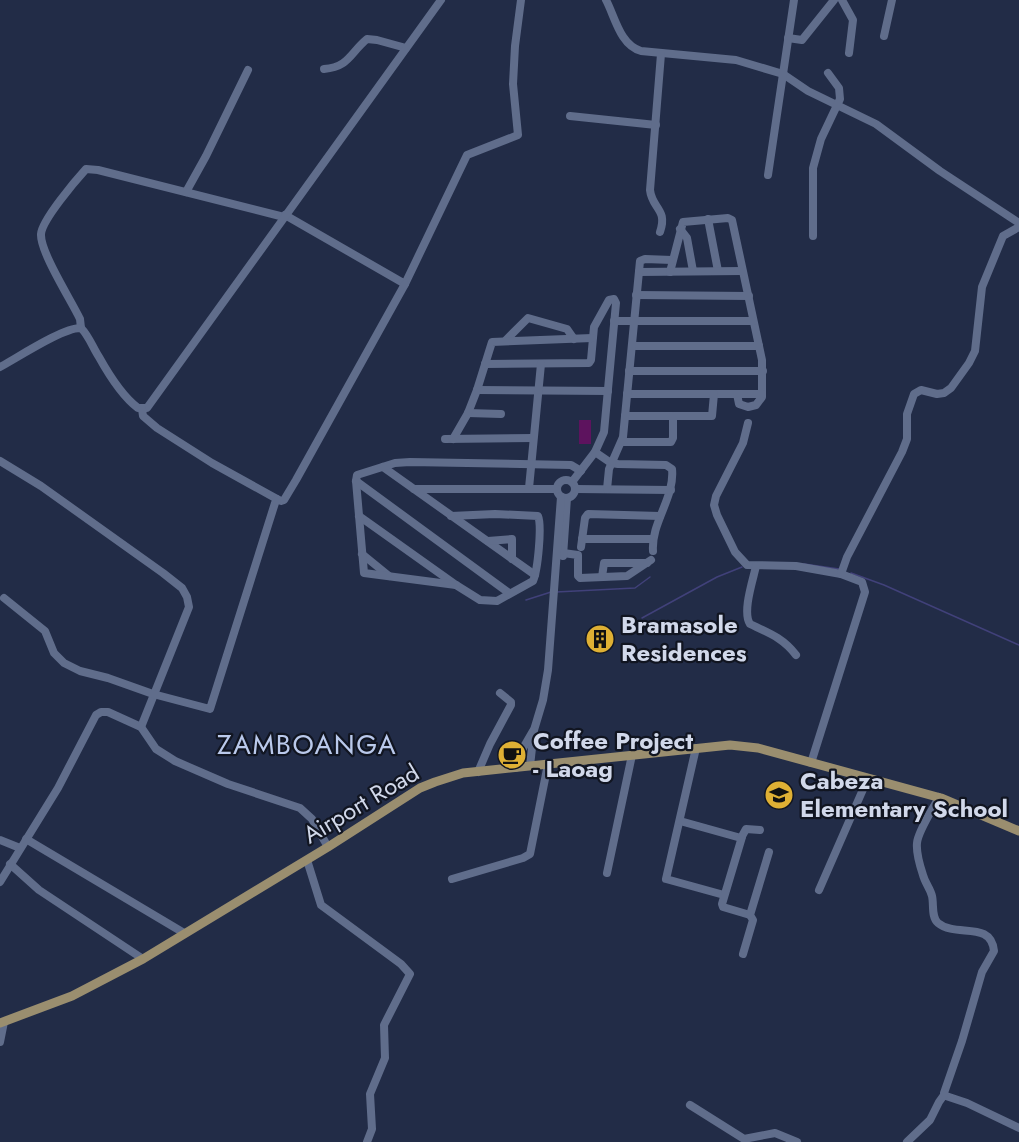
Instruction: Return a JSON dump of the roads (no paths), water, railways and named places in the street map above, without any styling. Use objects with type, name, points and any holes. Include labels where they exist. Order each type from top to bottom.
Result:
[{"type":"main road","name":"Airport Road","points":[[2,1023],[72,996],[143,959],[307,860],[420,788],[449,777],[730,745],[758,748],[939,797],[1019,831]]},
{"type":"street","points":[[142,409],[148,406],[441,0]]},
{"type":"street","points":[[142,409],[143,416],[157,428],[236,477],[283,501],[405,284],[467,155],[518,134],[513,84],[521,0]]},
{"type":"street","points":[[607,0],[621,33],[632,48],[661,54],[736,60],[783,74],[808,91],[885,130],[921,158],[1019,225],[1003,236],[982,287],[978,333],[972,357],[951,388],[945,393],[937,394],[921,390],[914,394],[907,414],[907,439],[902,452],[847,557],[841,574]]},
{"type":"street","points":[[768,175],[794,0]]},
{"type":"street","points":[[788,38],[802,40],[834,0]]},
{"type":"street","points":[[842,0],[853,20],[849,53]]},
{"type":"street","points":[[884,36],[892,0]]},
{"type":"street","points":[[324,69],[338,67],[354,55],[367,39],[406,48]]},
{"type":"street","points":[[660,232],[663,222],[662,214],[651,195],[661,54]]},
{"type":"street","points":[[186,192],[248,70]]},
{"type":"street","points":[[813,236],[813,168],[821,139],[840,97],[839,88],[828,73]]},
{"type":"street","points":[[570,116],[656,125]]},
{"type":"street","points":[[142,409],[134,405],[117,385],[81,328],[80,319],[42,240],[42,227],[86,169],[90,168],[285,216],[405,284]]},
{"type":"street","points":[[670,272],[684,221],[728,218],[732,220],[763,371],[760,402],[750,407],[739,404],[737,394]]},
{"type":"street","points":[[708,219],[718,271]]},
{"type":"street","points":[[680,229],[687,238],[693,271]]},
{"type":"street","points":[[607,489],[608,472],[622,442],[626,416],[640,261],[642,259],[672,260]]},
{"type":"street","points":[[639,272],[742,271]]},
{"type":"street","points":[[636,295],[749,296]]},
{"type":"street","points":[[414,489],[529,488],[562,495],[574,494],[574,485],[595,452],[604,432],[616,303],[611,298],[596,320],[589,363],[485,364]]},
{"type":"street","points":[[506,340],[528,318],[567,329],[574,339]]},
{"type":"street","points":[[614,321],[753,321]]},
{"type":"street","points":[[0,367],[74,328],[81,328]]},
{"type":"street","points":[[533,438],[449,439],[468,413],[492,342],[592,338]]},
{"type":"street","points":[[632,346],[759,346]]},
{"type":"street","points":[[529,488],[541,364]]},
{"type":"street","points":[[629,371],[763,371]]},
{"type":"street","points":[[477,390],[608,391]]},
{"type":"street","points":[[627,394],[762,394]]},
{"type":"street","points":[[626,416],[712,416],[714,394]]},
{"type":"street","points":[[468,413],[501,414]]},
{"type":"street","points":[[622,442],[671,442],[673,416]]},
{"type":"street","points":[[748,423],[743,443],[716,496],[714,505],[741,560],[747,566],[796,566],[841,574],[862,582],[865,592],[811,763]]},
{"type":"street","points":[[563,553],[578,555],[578,577],[627,576],[650,558],[652,539],[671,490],[673,473],[668,466],[611,462],[595,452]]},
{"type":"street","points":[[0,461],[31,479],[126,545],[172,580],[185,593],[189,606],[142,724]]},
{"type":"street","points":[[456,585],[364,573],[357,475],[410,462],[571,465],[581,471]]},
{"type":"street","points":[[383,467],[535,575]]},
{"type":"street","points":[[556,575],[563,553],[562,480],[567,479],[574,485],[607,489],[671,490]]},
{"type":"street","points":[[356,481],[509,593]]},
{"type":"street","points":[[4,598],[45,631],[54,652],[64,663],[80,671],[208,710],[211,707],[277,499]]},
{"type":"street","points":[[359,516],[478,599],[497,601],[531,583],[535,575],[540,519],[538,516],[495,514],[452,516]]},
{"type":"street","points":[[652,539],[581,543],[585,518],[588,514],[660,516]]},
{"type":"street","points":[[530,766],[534,730],[543,700],[548,670],[552,608],[563,526]]},
{"type":"street","points":[[488,542],[512,539],[512,559]]},
{"type":"street","points":[[362,554],[389,576]]},
{"type":"street","points":[[602,577],[604,563],[650,558]]},
{"type":"street","points":[[756,566],[747,608],[747,621],[776,635],[786,642],[796,655]]},
{"type":"street","points":[[478,772],[512,704],[500,693]]},
{"type":"street","points":[[0,882],[58,788],[96,715],[101,712],[108,712],[142,724],[156,749],[175,761],[228,784],[300,808],[310,815],[328,847]]},
{"type":"street","points":[[516,768],[522,750],[534,730]]},
{"type":"street","points":[[696,748],[666,879],[724,896]]},
{"type":"street","points":[[607,873],[632,755]]},
{"type":"street","points":[[452,879],[530,854],[548,764]]},
{"type":"street","points":[[819,890],[868,778]]},
{"type":"street","points":[[907,1142],[930,1120],[944,1095],[982,972],[994,951],[991,940],[983,932],[953,930],[938,923],[934,918],[931,892],[922,875],[917,842],[939,797]]},
{"type":"street","points":[[680,821],[742,837]]},
{"type":"street","points":[[742,954],[753,920],[750,915],[723,908],[722,904],[746,829],[760,830]]},
{"type":"street","points":[[27,839],[184,933]]},
{"type":"street","points":[[0,840],[20,848]]},
{"type":"street","points":[[750,915],[769,852]]},
{"type":"street","points":[[307,860],[321,905],[401,964],[410,974],[384,1025],[384,1058],[370,1094],[372,1129],[366,1142]]},
{"type":"street","points":[[10,864],[39,890],[143,959]]},
{"type":"street","points":[[0,1042],[2,1023]]},
{"type":"street","points":[[944,1095],[967,1103],[1019,1128]]},
{"type":"street","points":[[690,1105],[744,1139],[774,1133],[796,1142]]},
{"type":"waterway","points":[[804,564],[839,569]]},
{"type":"waterway","points":[[642,618],[717,577],[742,567]]},
{"type":"waterway","points":[[851,573],[884,585],[1019,645]]},
{"type":"waterway","points":[[556,592],[635,588],[650,577]]},
{"type":"waterway","points":[[526,600],[551,592]]},
{"type":"place","name":"Bramasole Residences","points":[[600,639]]},
{"type":"place","name":"Coffee Project - Laoag","points":[[512,755]]},
{"type":"place","name":"Cabeza Elementary School","points":[[779,795]]},
{"type":"district","name":"ZAMBOANGA","points":[[307,745]]}]
